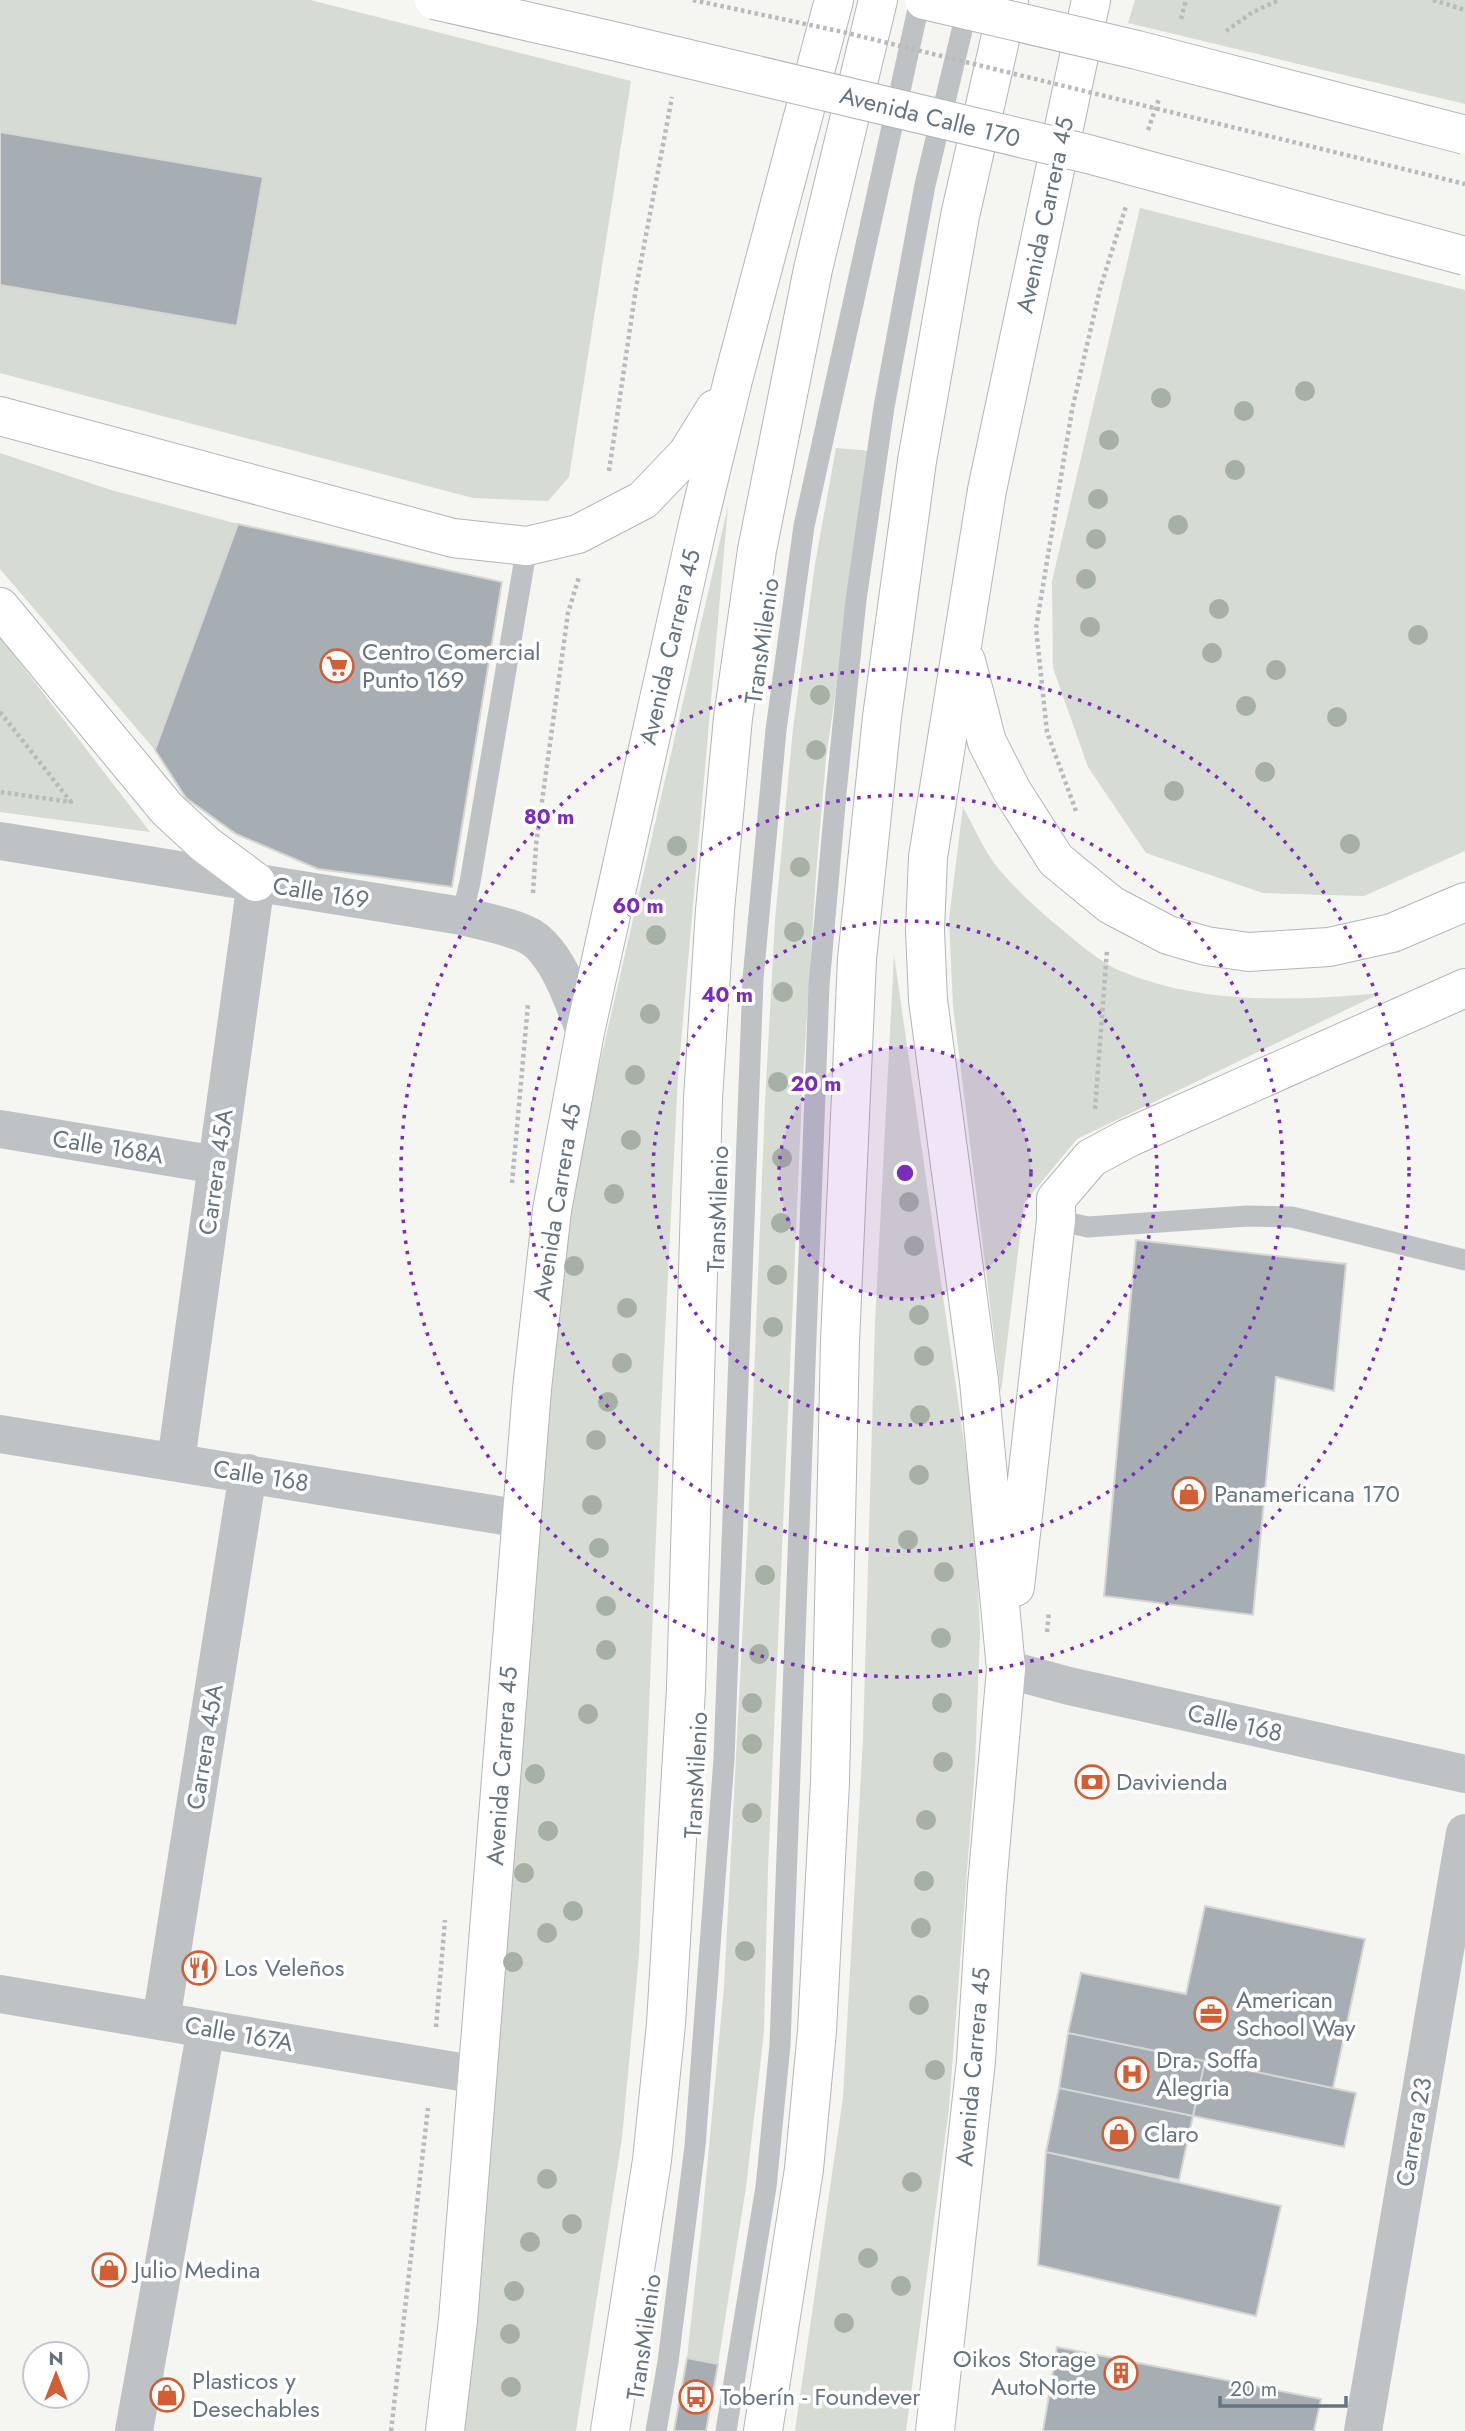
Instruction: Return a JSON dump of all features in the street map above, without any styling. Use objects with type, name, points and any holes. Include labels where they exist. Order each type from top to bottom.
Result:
[{"type":"main road","name":"Avenida Calle 170","points":[[434,0],[1088,155],[1465,256]]},
{"type":"main road","name":"Avenida Carrera 45","points":[[445,2431],[458,2320],[532,1389],[552,1210],[585,1032],[689,564],[733,380],[834,0]]},
{"type":"main road","points":[[610,2431],[652,2160],[666,2024],[686,1689],[704,1099],[715,910],[733,718],[757,550],[810,283],[878,0]]},
{"type":"main road","points":[[922,0],[1137,50],[1465,135]]},
{"type":"main road","points":[[763,2431],[804,2169],[817,2031],[830,1782],[840,1342],[857,959],[882,717],[917,461],[960,216],[1009,0]]},
{"type":"main road","name":"Avenida Carrera 45","points":[[935,2431],[976,2061],[987,1886],[1006,1669],[979,1381],[930,1014],[925,930],[929,857],[987,490],[1091,0]]},
{"type":"main road","points":[[0,416],[453,538],[527,546],[578,534],[643,500],[687,454],[733,380]]},
{"type":"main road","points":[[0,607],[167,809],[206,845],[256,882]]},
{"type":"main road","points":[[962,647],[987,742],[1012,791],[1056,860],[1111,905],[1167,936],[1206,946],[1249,952],[1329,947],[1392,933],[1465,902]]},
{"type":"main road","points":[[1006,1669],[1056,1220],[1056,1199],[1091,1158],[1128,1138],[1465,988]]},
{"type":"street","name":"Calle 169","points":[[0,841],[462,916],[531,938],[550,956],[571,994],[585,1032]]},
{"type":"street","name":"Carrera 45A","points":[[176,1461],[256,882]]},
{"type":"street","name":"Calle 168A","points":[[0,1129],[217,1165]]},
{"type":"street","name":"Calle 168","points":[[0,1434],[522,1519]]},
{"type":"street","name":"Carrera 45A","points":[[161,2021],[248,1473]]},
{"type":"street","name":"Calle 168","points":[[1006,1669],[1083,1689],[1465,1774]]},
{"type":"street","name":"Carrera 23","points":[[1363,2431],[1465,1833]]},
{"type":"street","name":"Calle 167A","points":[[0,1994],[478,2075]]},
{"type":"street","points":[[134,2431],[206,2029]]},
{"type":"lane","name":"TransMilenio","points":[[656,2431],[668,2362],[695,2146],[724,1759],[753,979],[776,730],[804,526],[922,0]]},
{"type":"lane","points":[[726,2431],[766,2187],[780,2045],[820,985],[835,793],[856,600],[884,407],[925,185],[970,0]]},
{"type":"lane","points":[[462,916],[527,546]]},
{"type":"lane","points":[[1056,1220],[1088,1227],[1247,1216],[1292,1217],[1465,1260]]},
{"type":"path","points":[[693,0],[843,32],[1465,184]]},
{"type":"path","points":[[1180,24],[1186,0]]},
{"type":"path","points":[[1433,0],[1465,10]]},
{"type":"path","points":[[608,478],[636,288],[674,83]]},
{"type":"path","points":[[1146,138],[1163,86]]},
{"type":"path","points":[[1079,818],[1047,732],[1036,628],[1072,410],[1100,289],[1127,201]]},
{"type":"path","points":[[536,845],[568,613]]},
{"type":"path","points":[[0,712],[71,802],[0,792]]},
{"type":"shaded area","points":[[0,0],[310,0],[631,81],[569,477],[548,501],[473,498],[0,373]]},
{"type":"shaded area","points":[[1135,0],[1465,0],[1465,104],[1128,23]]},
{"type":"shaded area","points":[[1140,208],[1465,290],[1465,851],[1364,896],[1263,893],[1146,853],[1088,767],[1053,668],[1052,581]]},
{"type":"shaded area","points":[[836,448],[871,451],[826,758],[816,875],[802,1094],[768,1868],[764,2032],[746,2187],[718,2364],[687,2358],[724,1987],[775,920],[793,729],[815,564]]},
{"type":"shaded area","points":[[0,453],[111,490],[238,524],[155,750],[0,569]]},
{"type":"shaded area","points":[[728,506],[678,1076],[639,1955],[622,2138],[576,2431],[463,2431],[564,1243],[588,1115]]},
{"type":"shaded area","points":[[0,637],[150,832],[0,812]]},
{"type":"shaded area","points":[[963,807],[990,856],[1015,887],[1087,950],[1123,972],[1186,990],[1250,998],[1316,998],[1381,993],[1077,1139],[1024,1203],[1001,1393],[953,1006],[949,919]]},
{"type":"shaded area","points":[[894,955],[975,1519],[980,1632],[975,1766],[949,2108],[906,2431],[795,2431],[843,2098],[863,1739],[875,1323]]},
{"type":"building","points":[[0,132],[263,177],[237,326],[0,285]]},
{"type":"building","name":"Centro Comercial Punto 169","points":[[238,524],[502,582],[452,887],[318,869],[236,834],[186,798],[155,750]]},
{"type":"building","name":"Panamericana 170","points":[[1136,1240],[1346,1264],[1334,1391],[1276,1377],[1253,1615],[1104,1596]]},
{"type":"building","name":"American School Way","points":[[1205,1906],[1365,1939],[1333,2088],[1068,2033],[1081,1973],[1186,1994]]},
{"type":"building","name":"Dra. Soffa Alegria","points":[[1068,2033],[1205,2061],[1193,2116],[1059,2088]]},
{"type":"building","points":[[1205,2061],[1356,2093],[1344,2147],[1193,2116]]},
{"type":"building","name":"Claro","points":[[1059,2088],[1193,2116],[1179,2180],[1046,2152]]},
{"type":"building","points":[[1046,2152],[1281,2206],[1256,2316],[1038,2265]]},
{"type":"building","name":"Oikos Storage AutoNorte","points":[[1057,2347],[1321,2399],[1314,2431],[1043,2431]]},
{"type":"building","name":"Toberín - Foundever","points":[[687,2358],[718,2364],[706,2431],[674,2431]]},
{"type":"place","name":"Centro Comercial Punto 169","points":[[337,666]]},
{"type":"place","name":"Panamericana 170","points":[[1189,1494]]},
{"type":"place","name":"Davivienda","points":[[1092,1782]]},
{"type":"place","name":"Los Veleños","points":[[199,1968]]},
{"type":"place","name":"American School Way","points":[[1211,2014]]},
{"type":"place","name":"Dra. Soffa Alegria","points":[[1132,2074]]},
{"type":"place","name":"Claro","points":[[1119,2134]]},
{"type":"place","name":"Julio Medina","points":[[109,2270]]},
{"type":"place","name":"Oikos Storage AutoNorte","points":[[1121,2373]]},
{"type":"place","name":"Plasticos y Desechables","points":[[167,2395]]},
{"type":"place","name":"Toberín - Foundever","points":[[696,2397]]}]
